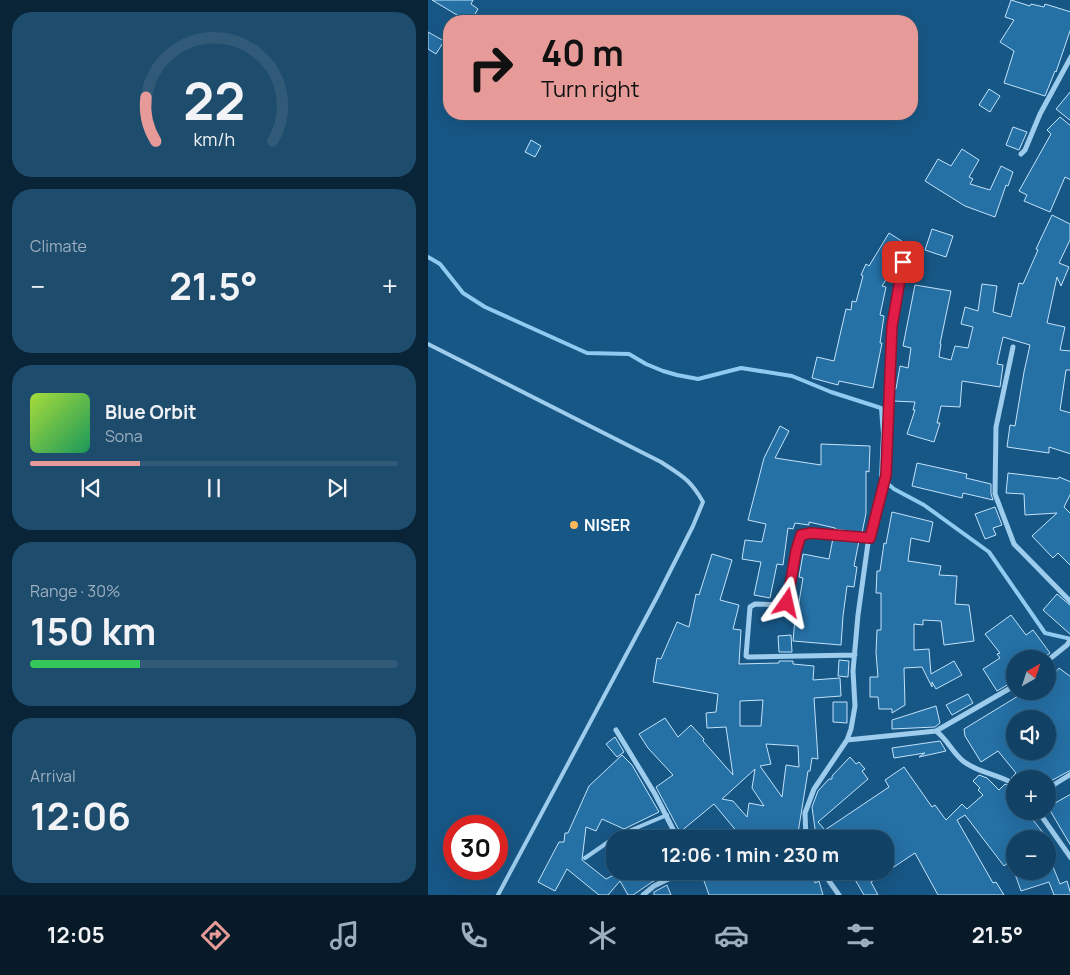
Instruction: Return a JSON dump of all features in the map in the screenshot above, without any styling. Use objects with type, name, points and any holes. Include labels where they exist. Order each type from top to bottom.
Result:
[{"type":"street","points":[[1021,154],[1025,150],[1040,114],[1070,57]]},
{"type":"street","points":[[806,830],[805,813],[814,789],[847,740],[855,706],[853,671],[858,615],[870,538],[886,475],[892,326],[903,262]]},
{"type":"street","points":[[1013,347],[996,427],[995,494],[1014,544],[1070,602]]},
{"type":"street","points":[[855,655],[748,658],[746,656],[750,607],[755,604],[784,605],[787,603],[796,551],[801,535],[811,533],[870,538]]},
{"type":"street","points":[[1056,653],[1070,639]]},
{"type":"street","points":[[847,740],[936,731],[1006,691]]},
{"type":"street","points":[[616,730],[667,815],[674,830]]},
{"type":"street","points":[[936,731],[962,760],[974,768],[1006,779]]},
{"type":"street","points":[[1056,783],[1070,774]]},
{"type":"street","points":[[1044,820],[1070,858]]},
{"type":"street","points":[[643,895],[654,886],[666,880]]},
{"type":"street","points":[[828,880],[839,895]]},
{"type":"lane","points":[[428,344],[661,462],[689,480],[703,502],[693,526],[656,597],[498,895]]},
{"type":"lane","points":[[585,858],[617,836],[667,815]]},
{"type":"building","points":[[432,0],[473,0],[471,4],[478,9],[474,15],[457,15]]},
{"type":"building","points":[[1011,0],[1030,6],[1031,4],[1044,7],[1045,4],[1071,12],[1071,28],[1056,72],[1045,96],[1004,83],[1014,51],[1000,42],[1014,20],[1005,17]]},
{"type":"building","points":[[428,32],[443,40],[436,54],[428,49]]},
{"type":"building","points":[[989,89],[1000,96],[990,112],[979,105]]},
{"type":"building","points":[[1071,91],[1071,121],[1056,109]]},
{"type":"building","points":[[1060,117],[1071,126],[1071,180],[1065,177],[1050,212],[1024,201],[1027,195],[1019,191],[1051,134],[1047,130]]},
{"type":"building","points":[[1013,127],[1027,132],[1019,150],[1006,145]]},
{"type":"building","points":[[531,140],[541,146],[535,157],[525,152]]},
{"type":"building","points":[[962,149],[979,160],[969,177],[973,179],[970,184],[990,190],[1001,166],[1013,172],[1008,186],[1006,185],[995,217],[965,206],[925,181],[938,159],[951,166]]},
{"type":"building","points":[[1052,215],[1070,224],[1070,240],[1059,263],[1069,267],[1061,286],[1057,277],[1047,323],[1065,327],[1060,350],[1071,351],[1071,370],[1066,370],[1060,410],[1071,413],[1071,454],[1049,447],[1049,453],[1007,447],[1010,425],[1015,426],[1030,345],[1003,337],[997,364],[1003,365],[1000,387],[962,381],[960,407],[941,406],[937,423],[940,423],[934,442],[907,434],[915,410],[913,410],[915,402],[893,401],[894,388],[896,389],[900,366],[908,368],[911,348],[903,346],[915,285],[951,291],[939,357],[951,360],[955,346],[968,348],[973,327],[961,324],[965,307],[978,311],[982,284],[997,286],[993,312],[1011,317],[1019,283],[1023,284],[1038,250],[1036,249]]},
{"type":"building","points":[[932,229],[953,236],[946,257],[925,250]]},
{"type":"building","points":[[889,233],[908,245],[882,286],[886,287],[880,315],[884,316],[880,343],[882,343],[873,388],[839,381],[838,385],[812,378],[817,357],[834,361],[846,309],[851,310],[852,301],[856,302],[863,276],[861,275],[866,264],[869,266]]},
{"type":"building","points":[[780,426],[789,431],[775,458],[821,465],[821,444],[870,446],[869,472],[866,471],[866,513],[862,533],[835,529],[809,522],[809,525],[795,523],[793,529],[788,528],[783,565],[777,564],[770,598],[754,595],[761,562],[742,559],[745,540],[762,542],[766,524],[748,520],[764,458]]},
{"type":"building","points":[[917,463],[967,474],[966,478],[991,484],[993,500],[963,493],[962,498],[912,486]]},
{"type":"building","points":[[1008,473],[1058,479],[1059,477],[1071,482],[1071,493],[1064,507],[1071,514],[1071,566],[1058,553],[1053,558],[1032,536],[1057,513],[1025,515],[1024,494],[1006,493]]},
{"type":"building","points":[[995,507],[1002,525],[993,528],[996,535],[985,539],[975,514]]},
{"type":"building","points":[[892,512],[933,522],[929,542],[911,538],[908,561],[941,566],[939,575],[957,576],[955,604],[969,605],[974,641],[944,645],[941,621],[923,620],[923,625],[914,624],[914,650],[929,649],[931,674],[954,661],[962,675],[936,689],[932,682],[932,687],[922,667],[904,668],[905,705],[892,713],[892,709],[879,709],[878,697],[870,697],[870,677],[878,677],[876,653],[877,630],[881,630],[881,593],[876,593],[877,571],[880,571],[884,543],[886,544]]},
{"type":"building","points":[[833,538],[859,541],[854,566],[857,567],[854,587],[847,586],[841,645],[793,641],[796,608],[798,608],[803,578],[799,577],[803,554],[829,559]]},
{"type":"building","points":[[712,554],[732,560],[720,600],[739,605],[733,629],[741,630],[739,664],[793,661],[793,664],[814,666],[813,680],[840,678],[841,696],[814,698],[818,759],[812,758],[810,771],[808,771],[798,830],[736,830],[714,804],[682,830],[679,830],[656,787],[673,775],[648,748],[639,734],[665,718],[678,737],[691,725],[733,775],[726,727],[707,728],[706,713],[716,712],[718,694],[653,682],[657,658],[661,659],[677,622],[689,627],[696,594],[699,595]],"holes":[[[763,700],[761,726],[740,726],[740,701]],[[766,744],[798,746],[799,767],[786,765],[782,797],[760,766],[771,764]],[[755,769],[752,788],[764,806],[749,803],[747,817],[733,801],[722,799]]]},
{"type":"building","points":[[1057,594],[1071,606],[1071,635],[1043,610]]},
{"type":"building","points":[[1011,615],[1026,635],[1033,630],[1048,650],[1006,650],[1006,686],[997,691],[983,669],[1000,658],[997,654],[1000,653],[985,634]]},
{"type":"building","points":[[791,635],[792,652],[779,652],[778,636]]},
{"type":"building","points":[[839,660],[849,661],[848,677],[838,676]]},
{"type":"building","points":[[1059,668],[1071,677],[1071,770],[1056,778],[1056,770],[1014,770],[998,751],[981,762],[965,736],[964,729],[1012,700],[1056,700],[1056,672]]},
{"type":"building","points":[[968,694],[973,703],[952,715],[946,705]]},
{"type":"building","points":[[833,702],[847,702],[847,723],[833,722]]},
{"type":"building","points":[[936,706],[940,723],[935,727],[892,729],[892,720]]},
{"type":"building","points":[[615,737],[624,752],[617,757],[606,744]]},
{"type":"building","points":[[940,741],[946,751],[919,757],[925,753],[894,758],[892,748]]},
{"type":"building","points":[[622,755],[632,765],[659,812],[624,829],[602,819],[596,831],[586,827],[582,860],[606,880],[656,880],[633,895],[628,895],[620,881],[608,895],[599,895],[567,869],[555,891],[538,882],[559,842],[564,842],[565,833],[568,833],[589,786]]},
{"type":"building","points":[[850,757],[856,764],[859,762],[865,769],[862,771],[868,779],[818,822],[825,830],[815,830],[812,807],[818,791],[829,779],[832,779],[832,776]]},
{"type":"building","points":[[904,767],[932,807],[935,805],[946,820],[962,804],[967,809],[983,795],[978,790],[980,788],[973,781],[979,775],[987,778],[999,790],[1006,784],[1006,820],[1033,820],[1041,830],[1006,830],[1006,864],[1004,866],[965,815],[957,820],[993,883],[996,882],[1004,895],[938,895],[915,853],[894,867],[894,830],[825,830],[889,787],[885,780]]},
{"type":"building","points":[[1071,794],[1071,846],[1056,820],[1056,802]]},
{"type":"building","points":[[1056,874],[1060,884],[1067,881],[1071,895],[1054,895],[1049,882],[1021,891],[1017,880],[1056,880]]},
{"type":"building","points":[[704,880],[814,880],[815,883],[819,881],[823,895],[709,895]]},
{"type":"building","points":[[855,880],[874,880],[871,882],[878,895],[864,895]]},
{"type":"building","points":[[667,885],[671,895],[654,895],[654,892]]},
{"type":"waterway","points":[[428,257],[440,264],[463,293],[485,307],[587,353],[629,354],[663,371],[698,379],[741,368],[792,376],[831,392],[881,408],[883,434],[881,478],[894,489],[924,505],[989,552],[1045,633],[1071,639]]},
{"type":"place","name":"NISER","points":[[574,525]]},
{"type":"route","points":[[787,603],[796,551],[801,535],[807,533],[840,534],[870,538],[886,475],[892,326],[903,262]]}]
